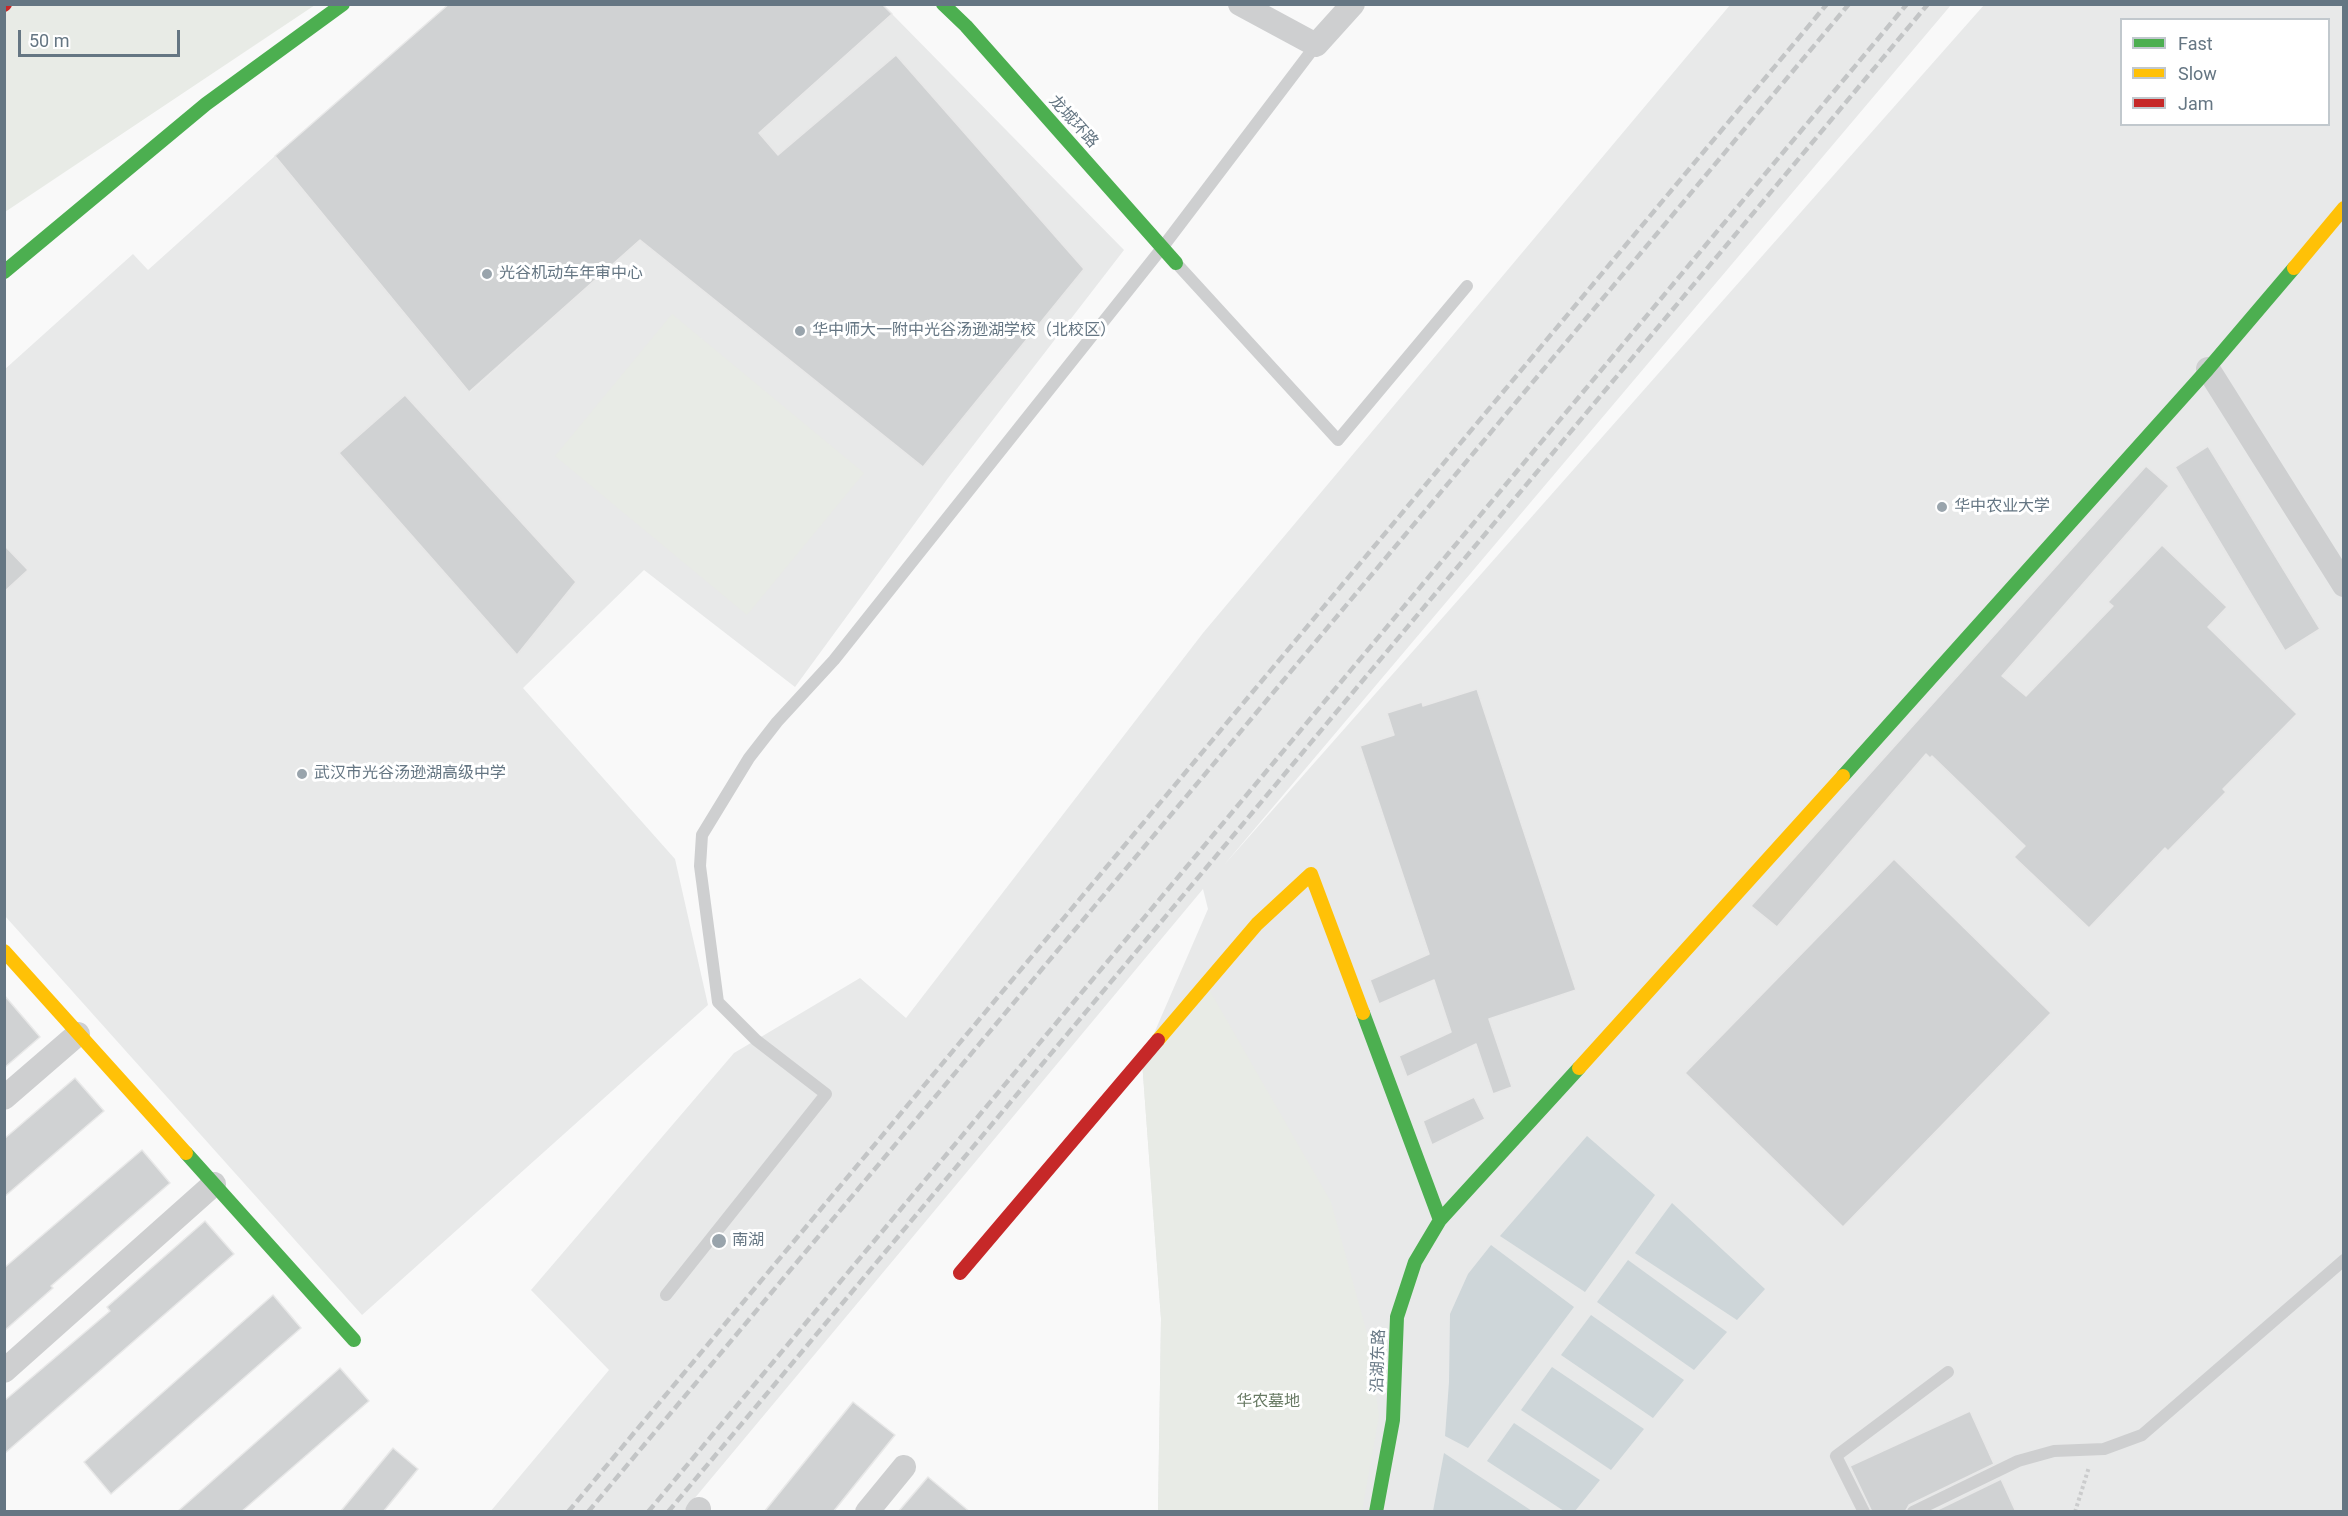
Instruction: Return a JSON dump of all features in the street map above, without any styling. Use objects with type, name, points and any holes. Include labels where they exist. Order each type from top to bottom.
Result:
[{"type":"street","points":[[4,272],[207,104],[343,4]]},
{"type":"street","name":"龙城环路","points":[[943,4],[966,26],[1176,263]]},
{"type":"street","points":[[1240,4],[1316,45],[1353,4]]},
{"type":"street","name":"沿湖东路","points":[[1376,1512],[1393,1420],[1396,1317],[1415,1262],[1440,1220],[1612,1033],[2208,369],[2343,208]]},
{"type":"street","points":[[2208,369],[2343,585]]},
{"type":"street","points":[[960,1273],[1257,924],[1311,874],[1440,1220]]},
{"type":"street","points":[[9,966],[78,1034],[354,1340]]},
{"type":"street","points":[[4,1098],[78,1034]]},
{"type":"street","points":[[4,1371],[214,1184]]},
{"type":"street","points":[[867,1512],[904,1467]]},
{"type":"lane","points":[[666,1295],[826,1094],[756,1040],[718,1002],[700,866],[702,835],[749,758],[777,722],[834,660],[1162,248],[1316,45]]},
{"type":"lane","points":[[1176,263],[1338,440],[1467,286]]},
{"type":"lane","points":[[1912,1512],[2018,1461],[2054,1451],[2104,1449],[2142,1435],[2343,1260]]},
{"type":"lane","points":[[1864,1512],[1836,1456],[1948,1372]]},
{"type":"path","points":[[2075,1512],[2089,1466],[2104,1449]]},
{"type":"shaded area","name":"华中农业大学","points":[[1730,5],[1951,5],[1224,865],[1984,5],[2343,5],[2343,1511],[1158,1511],[1161,1319],[1142,1061],[1208,909],[1203,889],[684,1511],[490,1512],[609,1370],[531,1290],[734,1053],[860,978],[906,1018],[1203,633]]},
{"type":"shaded area","points":[[892,14],[1124,250],[948,478],[795,687],[644,570],[523,688],[675,859],[708,1005],[362,1315],[5,916],[4,370],[133,254],[148,270],[275,156],[470,392]]},
{"type":"shaded area","points":[[1587,1136],[1655,1195],[1585,1292],[1500,1236]]},
{"type":"shaded area","points":[[1672,1203],[1765,1289],[1737,1320],[1635,1253]]},
{"type":"shaded area","points":[[1491,1245],[1574,1307],[1468,1448],[1445,1436],[1450,1314],[1468,1274]]},
{"type":"shaded area","points":[[1628,1260],[1727,1332],[1694,1370],[1597,1302]]},
{"type":"shaded area","points":[[1591,1315],[1684,1380],[1653,1418],[1561,1355]]},
{"type":"shaded area","points":[[1552,1367],[1644,1429],[1611,1470],[1521,1410]]},
{"type":"shaded area","points":[[1514,1423],[1600,1480],[1575,1511],[1564,1511],[1487,1461]]},
{"type":"shaded area","points":[[1444,1453],[1532,1511],[1433,1511]]},
{"type":"green space","points":[[5,5],[315,5],[5,212]]},
{"type":"green space","points":[[672,314],[864,473],[747,615],[555,456]]},
{"type":"green space","name":"华农墓地","points":[[1202,977],[1331,1202],[1368,1337],[1379,1416],[1362,1511],[1158,1511],[1161,1319],[1142,1061]]},
{"type":"building","points":[[449,4],[882,4],[892,14],[759,133],[778,155],[896,55],[1084,269],[923,467],[640,240],[469,392],[275,156]]},
{"type":"building","points":[[405,395],[576,582],[517,655],[339,453]]},
{"type":"building","points":[[2208,446],[2320,629],[2285,651],[2175,467]]},
{"type":"building","points":[[2146,466],[2169,486],[2002,676],[2026,696],[2113,606],[2108,602],[2162,545],[2227,607],[2208,627],[2297,714],[2223,789],[2226,792],[2168,851],[2165,848],[2089,928],[2014,857],[2025,846],[1932,756],[1930,758],[1926,754],[1777,927],[1751,906]]},
{"type":"building","points":[[4,545],[28,570],[4,592]]},
{"type":"building","points":[[1477,689],[1576,990],[1489,1019],[1512,1087],[1493,1094],[1476,1044],[1407,1077],[1399,1056],[1451,1032],[1434,980],[1379,1004],[1370,980],[1429,954],[1360,746],[1394,735],[1387,713],[1422,702],[1423,706]]},
{"type":"building","points":[[1894,859],[2051,1013],[1843,1227],[1685,1073]]},
{"type":"building","points":[[4,995],[40,1037],[4,1068]]},
{"type":"building","points":[[75,1078],[104,1111],[4,1197],[4,1139]]},
{"type":"building","points":[[1474,1097],[1485,1119],[1432,1145],[1423,1121]]},
{"type":"building","points":[[142,1150],[170,1183],[51,1286],[53,1288],[4,1331],[4,1268]]},
{"type":"building","points":[[205,1221],[234,1254],[4,1454],[4,1401],[110,1311],[107,1307]]},
{"type":"building","points":[[273,1295],[301,1328],[111,1494],[84,1462]]},
{"type":"building","points":[[340,1368],[369,1401],[241,1512],[177,1512]]},
{"type":"building","points":[[853,1402],[895,1435],[833,1512],[764,1512]]},
{"type":"building","points":[[1970,1411],[1994,1464],[1909,1505],[1905,1512],[1872,1512],[1850,1466]]},
{"type":"building","points":[[393,1448],[418,1469],[383,1512],[340,1512]]},
{"type":"building","points":[[928,1477],[970,1512],[898,1512]]},
{"type":"building","points":[[2001,1479],[2016,1512],[1933,1512]]},
{"type":"railway","points":[[568,1512],[1827,4]]},
{"type":"railway","points":[[588,1512],[1849,4]]},
{"type":"railway","points":[[648,1512],[1907,4]]},
{"type":"railway","points":[[668,1512],[1928,4]]},
{"type":"traffic: fast","points":[[4,272],[206,104],[343,4]]},
{"type":"traffic: fast","points":[[943,4],[966,26],[1176,263]]},
{"type":"traffic: fast","points":[[1843,776],[2208,369],[2294,268]]},
{"type":"traffic: fast","points":[[1363,1013],[1440,1220]]},
{"type":"traffic: fast","points":[[1376,1512],[1393,1420],[1397,1317],[1415,1262],[1440,1220],[1579,1068]]},
{"type":"traffic: fast","points":[[186,1153],[354,1340]]},
{"type":"traffic: slow","points":[[2294,268],[2344,208]]},
{"type":"traffic: slow","points":[[1579,1068],[1843,776]]},
{"type":"traffic: slow","points":[[1158,1040],[1257,924],[1311,874],[1363,1013]]},
{"type":"traffic: slow","points":[[4,951],[186,1153]]},
{"type":"traffic: jam","points":[[960,1273],[1158,1040]]},
{"type":"place","name":"光谷机动车年审中心","points":[[487,274]]},
{"type":"place","name":"华中师大一附中光谷汤逊湖学校（北校区）","points":[[800,331]]},
{"type":"place","name":"华中农业大学","points":[[1942,507]]},
{"type":"place","name":"武汉市光谷汤逊湖高级中学","points":[[302,774]]},
{"type":"place","name":"南湖","points":[[719,1241]]}]
